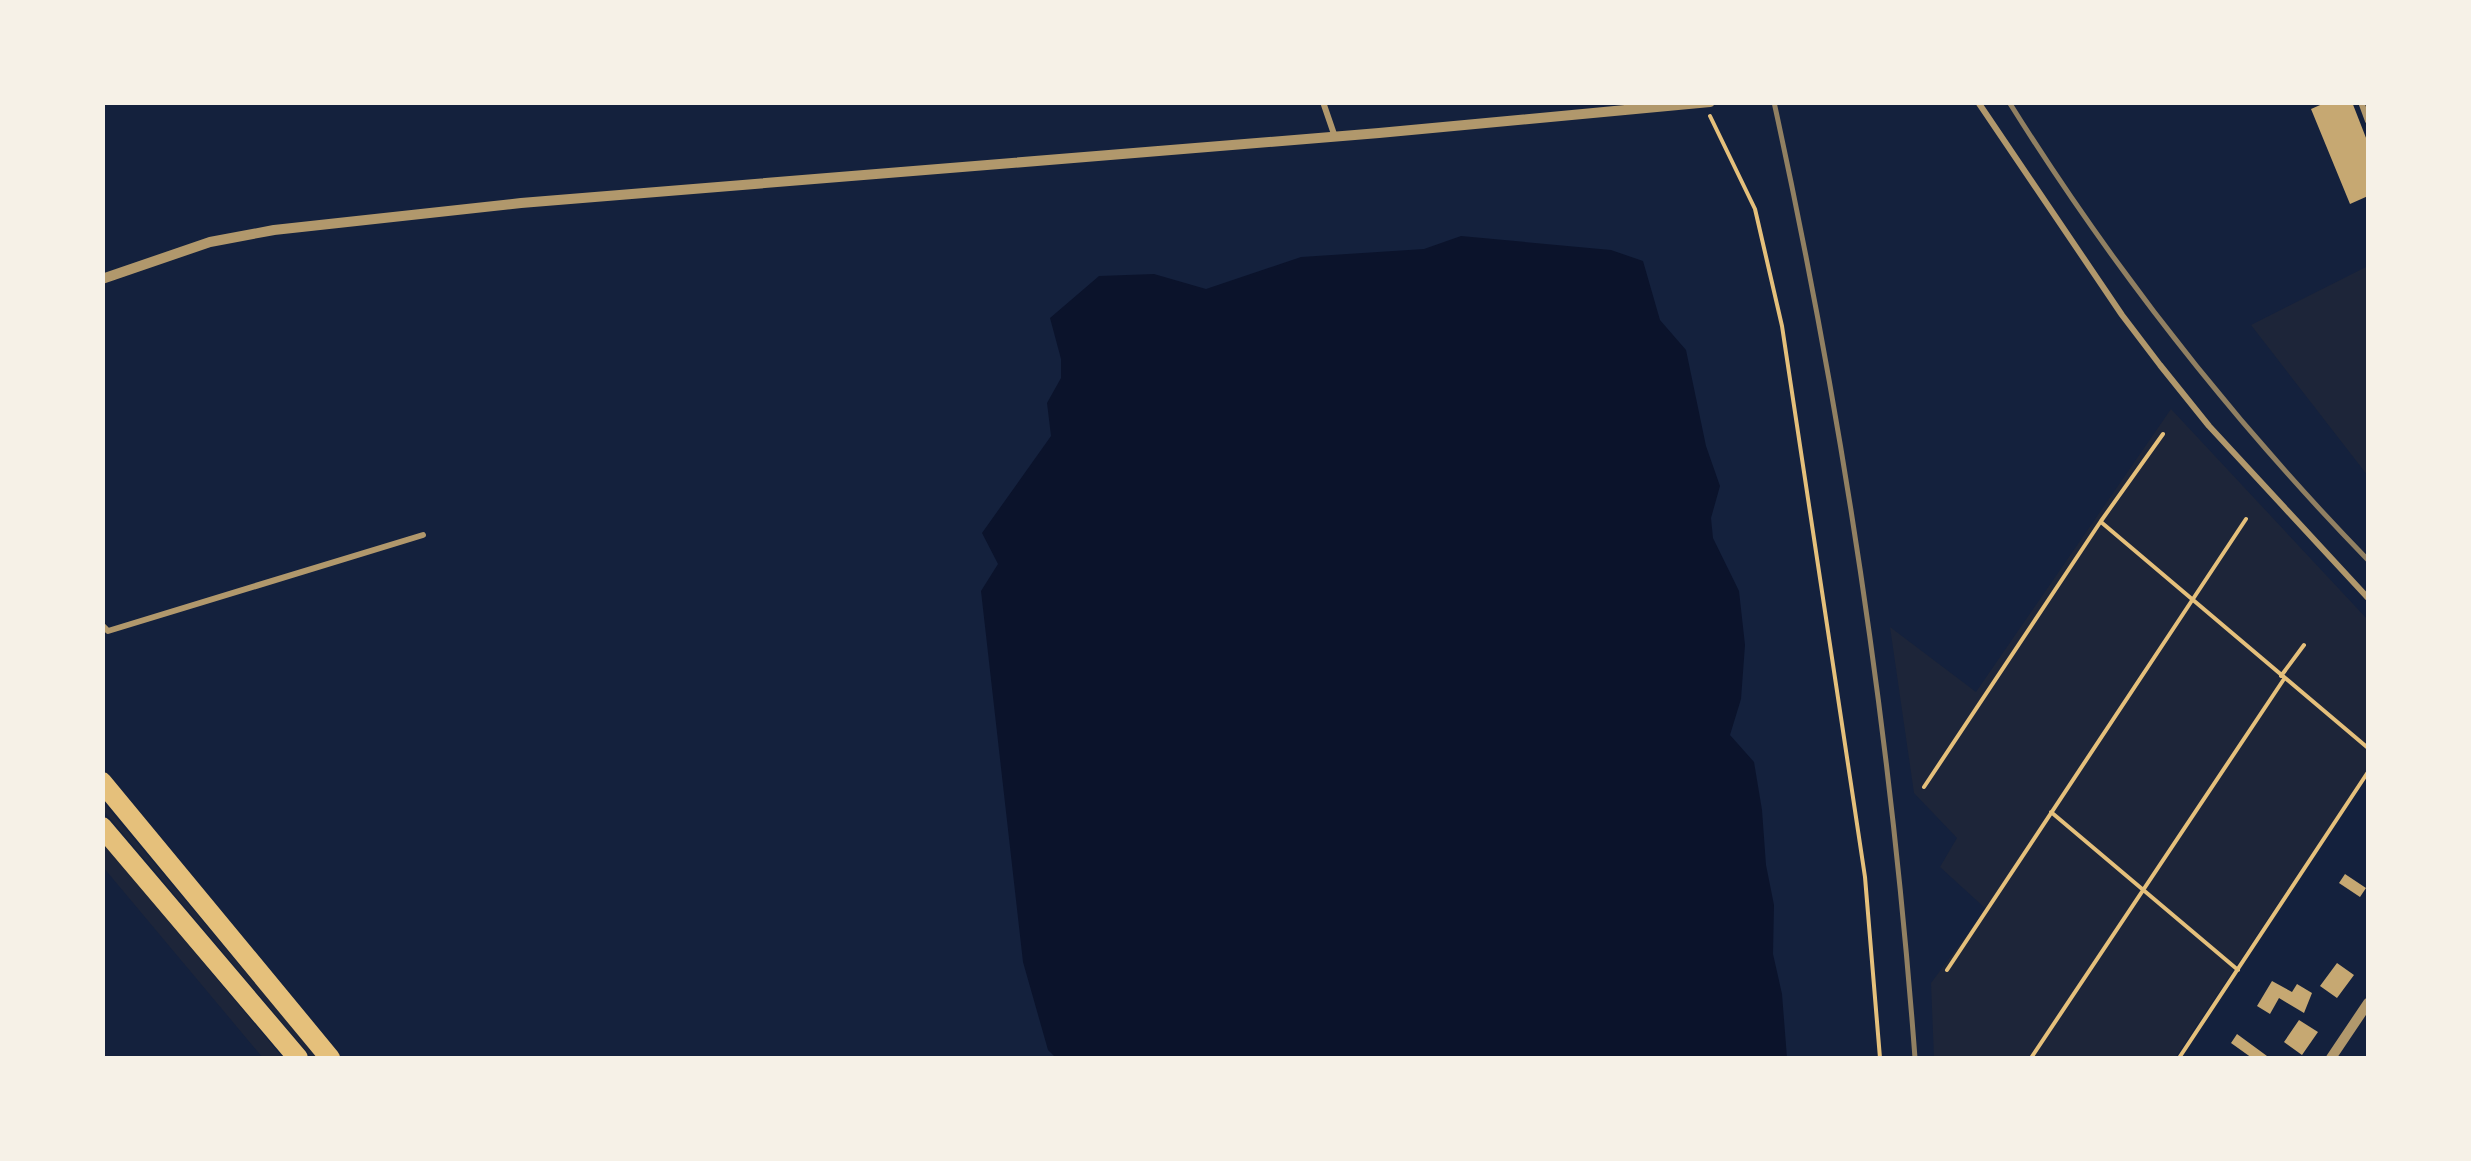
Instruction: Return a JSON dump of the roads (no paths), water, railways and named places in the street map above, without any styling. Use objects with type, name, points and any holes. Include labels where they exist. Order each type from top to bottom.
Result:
[{"type":"highway","points":[[102,782],[330,1058]]},
{"type":"highway","points":[[102,827],[298,1058]]},
{"type":"street","points":[[102,279],[210,242],[274,230],[521,203],[1706,103]]},
{"type":"street","points":[[2331,1058],[2368,1003]]},
{"type":"lane","points":[[1323,102],[1335,137]]},
{"type":"lane","points":[[1978,102],[2122,314],[2208,426],[2368,598]]},
{"type":"lane","points":[[2361,102],[2368,121]]},
{"type":"lane","points":[[102,624],[108,632],[423,534]]},
{"type":"railway","points":[[1774,102],[1822,339],[1861,578],[1893,817],[1915,1058]]},
{"type":"railway","points":[[2009,102],[2090,224],[2176,341],[2269,453],[2368,560]]}]
